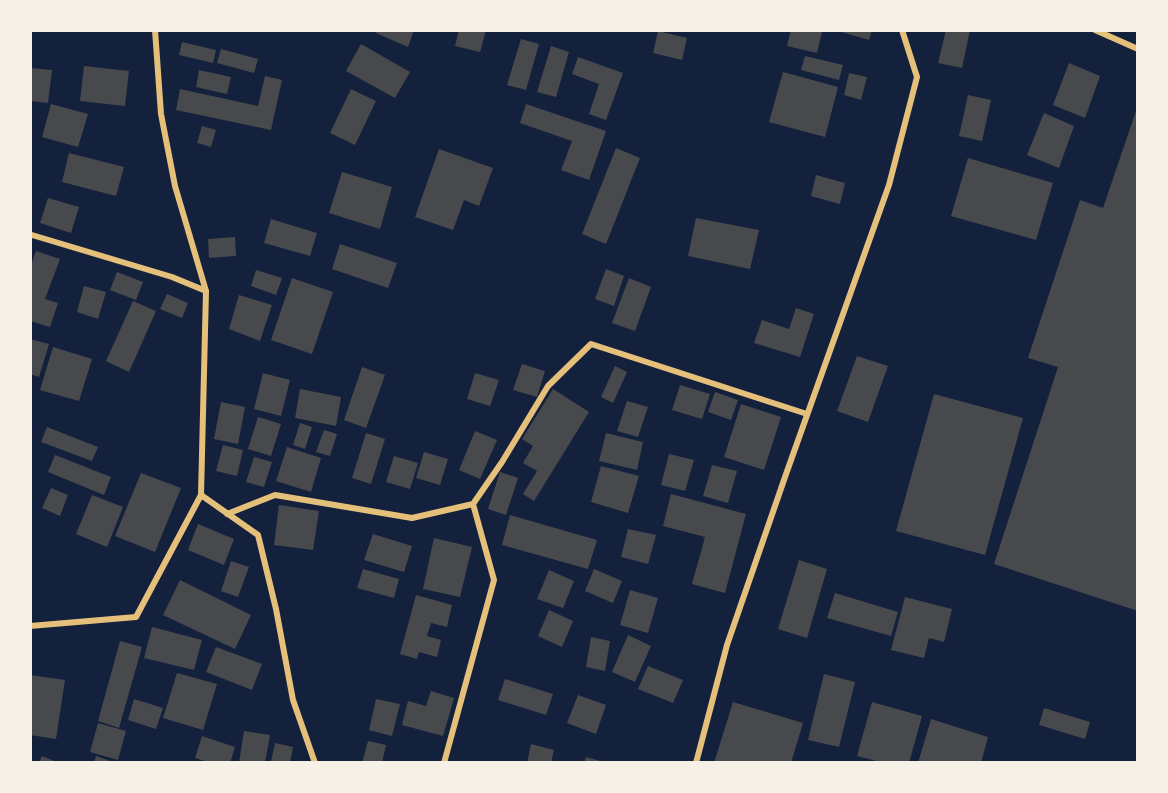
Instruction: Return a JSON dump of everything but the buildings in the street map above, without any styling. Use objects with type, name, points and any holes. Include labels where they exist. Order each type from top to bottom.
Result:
[{"type":"street","points":[[30,626],[136,617],[201,495],[206,291],[175,186],[160,114],[155,30]]},
{"type":"street","points":[[696,763],[727,645],[889,185],[917,77],[902,30]]},
{"type":"street","points":[[1095,30],[1138,49]]},
{"type":"street","points":[[30,236],[172,277],[206,291]]},
{"type":"street","points":[[227,514],[275,495],[412,518],[473,504],[502,462],[548,386],[591,344],[807,414]]},
{"type":"street","points":[[201,495],[258,535],[276,609],[293,700],[315,763]]},
{"type":"street","points":[[444,763],[494,580],[473,504]]}]
